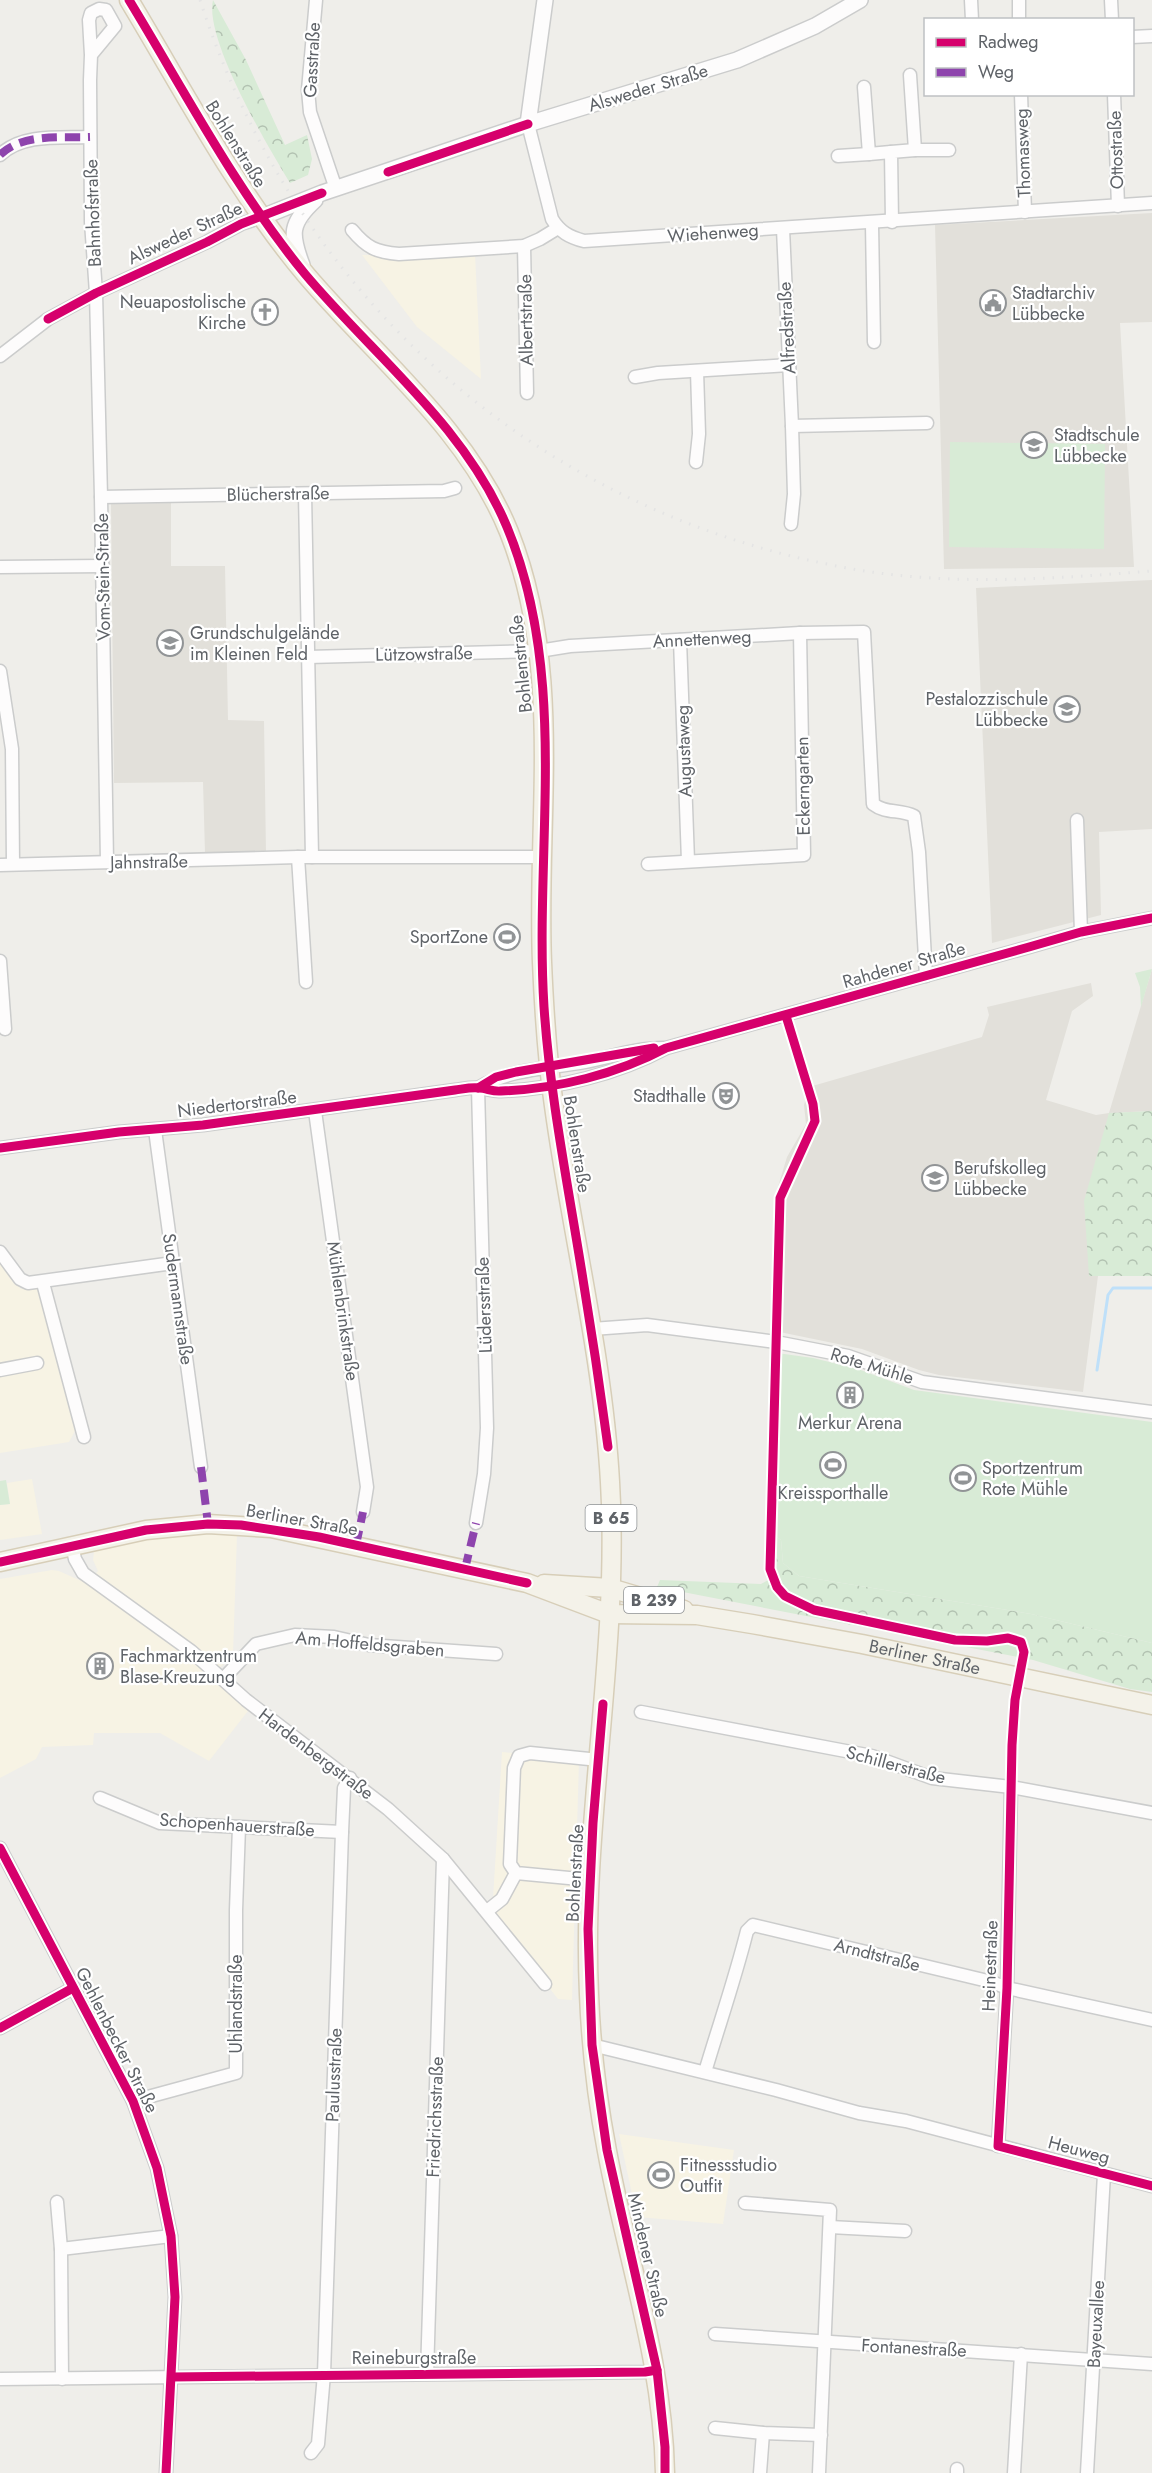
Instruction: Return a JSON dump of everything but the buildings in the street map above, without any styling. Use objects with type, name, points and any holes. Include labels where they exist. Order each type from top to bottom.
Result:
[{"type":"main road","name":"Bohlenstraße","points":[[129,0],[262,217],[306,274],[433,414],[470,459],[506,525],[530,597],[539,651],[544,714],[541,955],[547,1042],[554,1107],[592,1329],[608,1447],[611,1489],[609,1614],[590,1880],[588,1987],[592,2044]]},
{"type":"main road","name":"Berliner Straße","points":[[0,1562],[146,1530],[208,1524],[241,1525],[319,1537],[527,1583],[609,1614],[697,1615]]},
{"type":"main road","name":"Berliner Straße","points":[[527,1583],[610,1588],[697,1615],[862,1644],[1152,1705]]},
{"type":"main road","name":"Mindener Straße","points":[[592,2044],[607,2150],[657,2370],[665,2473]]},
{"type":"street","name":"Gasstraße","points":[[316,0],[308,90],[310,112],[329,191]]},
{"type":"street","points":[[352,230],[364,244],[382,252],[399,254],[524,246],[558,228],[549,209],[528,124],[545,0]]},
{"type":"street","name":"Alsweder Straße","points":[[96,293],[241,224],[329,191],[528,124],[737,60],[815,26],[860,0]]},
{"type":"street","points":[[971,0],[972,18]]},
{"type":"street","points":[[1019,0],[1019,18]]},
{"type":"street","points":[[1111,0],[1112,18]]},
{"type":"street","points":[[1134,37],[1152,36]]},
{"type":"street","name":"Bahnhofstraße","points":[[0,356],[48,319],[96,293],[90,137],[91,55]]},
{"type":"street","points":[[910,75],[915,150]]},
{"type":"street","points":[[864,87],[869,154]]},
{"type":"street","name":"Thomasweg","points":[[1021,96],[1024,212]]},
{"type":"street","name":"Ottostraße","points":[[1114,96],[1118,206]]},
{"type":"street","points":[[0,155],[6,149],[24,140],[90,137]]},
{"type":"street","points":[[838,156],[915,150],[949,150]]},
{"type":"street","points":[[891,152],[892,222]]},
{"type":"street","points":[[306,274],[294,245],[295,224],[301,213],[329,191]]},
{"type":"street","name":"Wiehenweg","points":[[558,228],[569,237],[584,241],[872,224],[1152,203]]},
{"type":"street","points":[[872,224],[874,342]]},
{"type":"street","name":"Alfredstraße","points":[[783,229],[794,494],[791,524]]},
{"type":"street","name":"Albertstraße","points":[[524,246],[527,393]]},
{"type":"street","name":"Vom-Stein-Straße","points":[[96,293],[107,862]]},
{"type":"street","points":[[635,377],[789,365]]},
{"type":"street","points":[[696,462],[699,434],[697,371]]},
{"type":"street","points":[[792,426],[927,423]]},
{"type":"street","name":"Blücherstraße","points":[[101,497],[444,491],[455,488]]},
{"type":"street","points":[[305,494],[312,857]]},
{"type":"street","points":[[0,567],[102,566]]},
{"type":"street","name":"Annettenweg","points":[[539,651],[570,646],[800,633],[864,632],[873,804],[881,810],[906,812],[914,816],[919,852],[926,976]]},
{"type":"street","name":"Eckerngarten","points":[[648,864],[804,855],[800,633]]},
{"type":"street","name":"Augustaweg","points":[[680,640],[688,861]]},
{"type":"street","name":"Lützowstraße","points":[[308,657],[539,651]]},
{"type":"street","points":[[0,671],[12,749],[6,865]]},
{"type":"street","points":[[1077,820],[1081,932]]},
{"type":"street","points":[[298,857],[306,982]]},
{"type":"street","name":"Jahnstraße","points":[[6,865],[298,857],[543,857]]},
{"type":"street","name":"Rahdener Straße","points":[[552,1086],[586,1078],[649,1057],[666,1048],[1081,932],[1152,918]]},
{"type":"street","points":[[0,961],[5,1029]]},
{"type":"street","name":"Rahdener Straße","points":[[550,1066],[584,1062],[647,1048],[666,1048]]},
{"type":"street","name":"Niedertorstraße","points":[[478,1088],[496,1077],[550,1066]]},
{"type":"street","name":"Niedertorstraße","points":[[0,1148],[478,1088],[498,1092],[552,1086]]},
{"type":"street","name":"Lüdersstraße","points":[[476,1522],[484,1474],[487,1428],[478,1088]]},
{"type":"street","name":"Mühlenbrinkstraße","points":[[315,1110],[367,1487],[363,1512]]},
{"type":"street","name":"Sudermannstraße","points":[[155,1130],[201,1467]]},
{"type":"street","points":[[0,1252],[20,1279],[28,1283],[43,1283],[172,1263]]},
{"type":"street","points":[[43,1283],[84,1437]]},
{"type":"street","name":"Rote Mühle","points":[[592,1329],[647,1325],[776,1342],[848,1356],[922,1382],[1152,1412]]},
{"type":"street","points":[[0,1370],[37,1363]]},
{"type":"street","name":"Hardenbergstraße","points":[[72,1545],[75,1559],[83,1573],[192,1651],[246,1700],[350,1778],[443,1859],[545,1984]]},
{"type":"street","name":"Am Hoffeldsgraben","points":[[224,1678],[256,1644],[295,1635],[334,1637],[369,1645],[496,1654]]},
{"type":"street","name":"Schillerstraße","points":[[640,1712],[872,1756],[932,1778],[1011,1787],[1152,1814]]},
{"type":"street","points":[[516,1873],[510,1864],[514,1768],[519,1756],[530,1753],[599,1760]]},
{"type":"street","name":"Paulusstraße","points":[[311,2453],[318,2444],[324,2374],[342,1832],[344,1788],[350,1778]]},
{"type":"street","name":"Heinestraße","points":[[998,2146],[1006,1988],[1011,1787]]},
{"type":"street","name":"Schopenhauerstraße","points":[[100,1798],[160,1823],[342,1832]]},
{"type":"street","name":"Uhlandstraße","points":[[133,2101],[236,2073],[236,1910],[239,1827]]},
{"type":"street","name":"Gehlenbecker Straße","points":[[0,1848],[133,2101],[157,2168],[171,2236],[175,2297],[166,2473]]},
{"type":"street","name":"Friedrichsstraße","points":[[427,2374],[443,1859]]},
{"type":"street","points":[[516,1873],[590,1880]]},
{"type":"street","points":[[487,1911],[502,1899],[516,1873]]},
{"type":"street","name":"Arndtstraße","points":[[705,2072],[732,1990],[747,1931],[753,1925],[992,1982],[1006,1988],[1152,2020]]},
{"type":"street","points":[[0,2028],[73,1988]]},
{"type":"street","name":"Heuweg","points":[[592,2044],[859,2113],[906,2121],[1152,2186]]},
{"type":"street","name":"Bayeuxallee","points":[[1087,2473],[1104,2174]]},
{"type":"street","points":[[57,2202],[61,2249],[62,2379]]},
{"type":"street","points":[[745,2203],[830,2210],[819,2473]]},
{"type":"street","points":[[830,2227],[905,2231]]},
{"type":"street","points":[[61,2249],[171,2236]]},
{"type":"street","name":"Fontanestraße","points":[[715,2334],[1152,2364]]},
{"type":"street","points":[[1014,2473],[1022,2354]]},
{"type":"street","name":"Reineburgstraße","points":[[0,2379],[657,2370]]},
{"type":"street","points":[[715,2428],[763,2433],[821,2435]]},
{"type":"street","points":[[760,2473],[763,2433]]},
{"type":"shaded area","name":"Stadtschule Lübbecke","points":[[1152,213],[1152,322],[1120,323],[1134,567],[944,569],[935,225]]},
{"type":"shaded area","points":[[475,254],[481,379],[417,327],[362,255]]},
{"type":"shaded area","name":"Grundschulgelände im Kleinen Feld","points":[[171,503],[171,566],[225,566],[228,720],[264,721],[266,853],[205,853],[203,782],[114,783],[111,504]]},
{"type":"shaded area","name":"Pestalozzischule Lübbecke","points":[[1152,580],[1152,829],[1099,832],[1101,915],[992,943],[976,588]]},
{"type":"shaded area","points":[[1152,969],[1152,1111],[1109,1113]]},
{"type":"shaded area","name":"Berufskolleg Lübbecke","points":[[1091,983],[1093,996],[1072,1011],[1046,1100],[1096,1115],[1109,1113],[1089,1276],[1098,1276],[1083,1392],[939,1375],[862,1349],[770,1330],[774,1200],[787,1157],[806,1124],[804,1105],[809,1087],[982,1037],[989,1015],[987,1007]]},
{"type":"shaded area","points":[[0,1258],[21,1289],[39,1287],[76,1429],[69,1442],[0,1453]]},
{"type":"shaded area","points":[[32,1479],[42,1534],[0,1540],[0,1505],[10,1504],[7,1483]]},
{"type":"shaded area","points":[[185,1534],[237,1535],[233,1654],[212,1676],[248,1711],[209,1761],[160,1733],[94,1733],[93,1745],[42,1747],[36,1759],[0,1778],[0,1579],[52,1570],[86,1583],[98,1571],[93,1560],[94,1552],[102,1547]]},
{"type":"shaded area","points":[[502,1752],[579,1760],[572,2000],[558,1999],[492,1915]]},
{"type":"shaded area","points":[[619,2134],[734,2150],[723,2224],[637,2217]]},
{"type":"green space","points":[[213,0],[246,60],[285,145],[307,135],[312,159],[308,175],[290,183],[267,145],[240,93],[218,40],[213,18]]},
{"type":"green space","points":[[950,442],[1105,444],[1104,549],[949,547]]},
{"type":"green space","points":[[1152,969],[1141,1007],[1140,987],[1135,973]]},
{"type":"green space","points":[[1152,1111],[1152,1276],[1089,1276],[1084,1201],[1109,1113]]},
{"type":"green space","name":"Sportzentrum Rote Mühle","points":[[777,1353],[813,1358],[858,1369],[914,1390],[1152,1422],[1152,1643],[1031,1614],[799,1576],[783,1563],[781,1540],[772,1534]]},
{"type":"green space","points":[[6,1480],[10,1504],[0,1505],[0,1481]]},
{"type":"green space","points":[[772,1534],[781,1540],[783,1563],[799,1576],[1031,1614],[1152,1643],[1152,1692],[1130,1689],[1033,1660],[657,1587],[660,1580],[761,1584],[770,1579]]},
{"type":"waterway","points":[[1097,1370],[1108,1295],[1113,1288],[1152,1288]]},
{"type":"railway","points":[[200,0],[243,107],[298,206],[364,295],[442,374],[529,441],[626,496],[730,538],[842,567],[919,577],[997,580],[1152,571]]},
{"type":"marked path","points":[[0,155],[9,148],[30,140],[90,137]]},
{"type":"marked path","points":[[201,1467],[208,1524]]},
{"type":"marked path","points":[[356,1545],[363,1512]]},
{"type":"marked path","points":[[465,1569],[476,1523]]},
{"type":"cycle path","points":[[129,0],[256,209],[305,274],[443,424],[489,490],[507,527],[526,585],[538,644],[544,704],[545,764],[542,947],[544,1007],[550,1073],[608,1447]]},
{"type":"cycle path","points":[[388,172],[528,124]]},
{"type":"cycle path","points":[[48,319],[96,293],[241,224],[322,193]]},
{"type":"cycle path","points":[[0,1148],[119,1132],[203,1125],[467,1088],[498,1091],[522,1090],[586,1079],[607,1073],[666,1048],[1081,932],[1152,918]]},
{"type":"cycle path","points":[[786,1016],[813,1104],[815,1121],[780,1198],[770,1569],[777,1587],[785,1596],[814,1610],[955,1640],[987,1641],[1008,1638],[1021,1642],[1024,1652],[1015,1700],[1012,1745],[1007,1988],[998,2146],[1152,2186]]},
{"type":"cycle path","points":[[478,1088],[496,1077],[516,1072],[654,1048]]},
{"type":"cycle path","points":[[0,1562],[146,1530],[208,1524],[241,1525],[319,1537],[527,1583]]},
{"type":"cycle path","points":[[603,1704],[593,1823],[588,1929],[592,2045],[607,2150],[657,2370],[665,2447],[665,2473]]},
{"type":"cycle path","points":[[0,1848],[133,2101],[157,2168],[171,2236],[175,2297],[166,2473]]},
{"type":"cycle path","points":[[0,2028],[73,1988]]},
{"type":"cycle path","points":[[172,2377],[645,2372],[657,2370]]},
{"type":"place","name":"Stadtarchiv Lübbecke","points":[[993,303]]},
{"type":"place","name":"Neuapostolische Kirche","points":[[265,312]]},
{"type":"place","name":"Stadtschule Lübbecke","points":[[1034,445]]},
{"type":"place","name":"Grundschulgelände im Kleinen Feld","points":[[170,643]]},
{"type":"place","name":"Pestalozzischule Lübbecke","points":[[1067,709]]},
{"type":"place","name":"SportZone","points":[[507,937]]},
{"type":"place","name":"Stadthalle","points":[[726,1096]]},
{"type":"place","name":"Berufskolleg Lübbecke","points":[[935,1178]]},
{"type":"place","name":"Merkur Arena","points":[[850,1395]]},
{"type":"place","name":"Kreissporthalle","points":[[833,1465]]},
{"type":"place","name":"Sportzentrum Rote Mühle","points":[[963,1478]]},
{"type":"place","name":"Fachmarktzentrum Blase-Kreuzung","points":[[100,1666]]},
{"type":"place","name":"Fitnessstudio Outfit","points":[[661,2175]]}]
